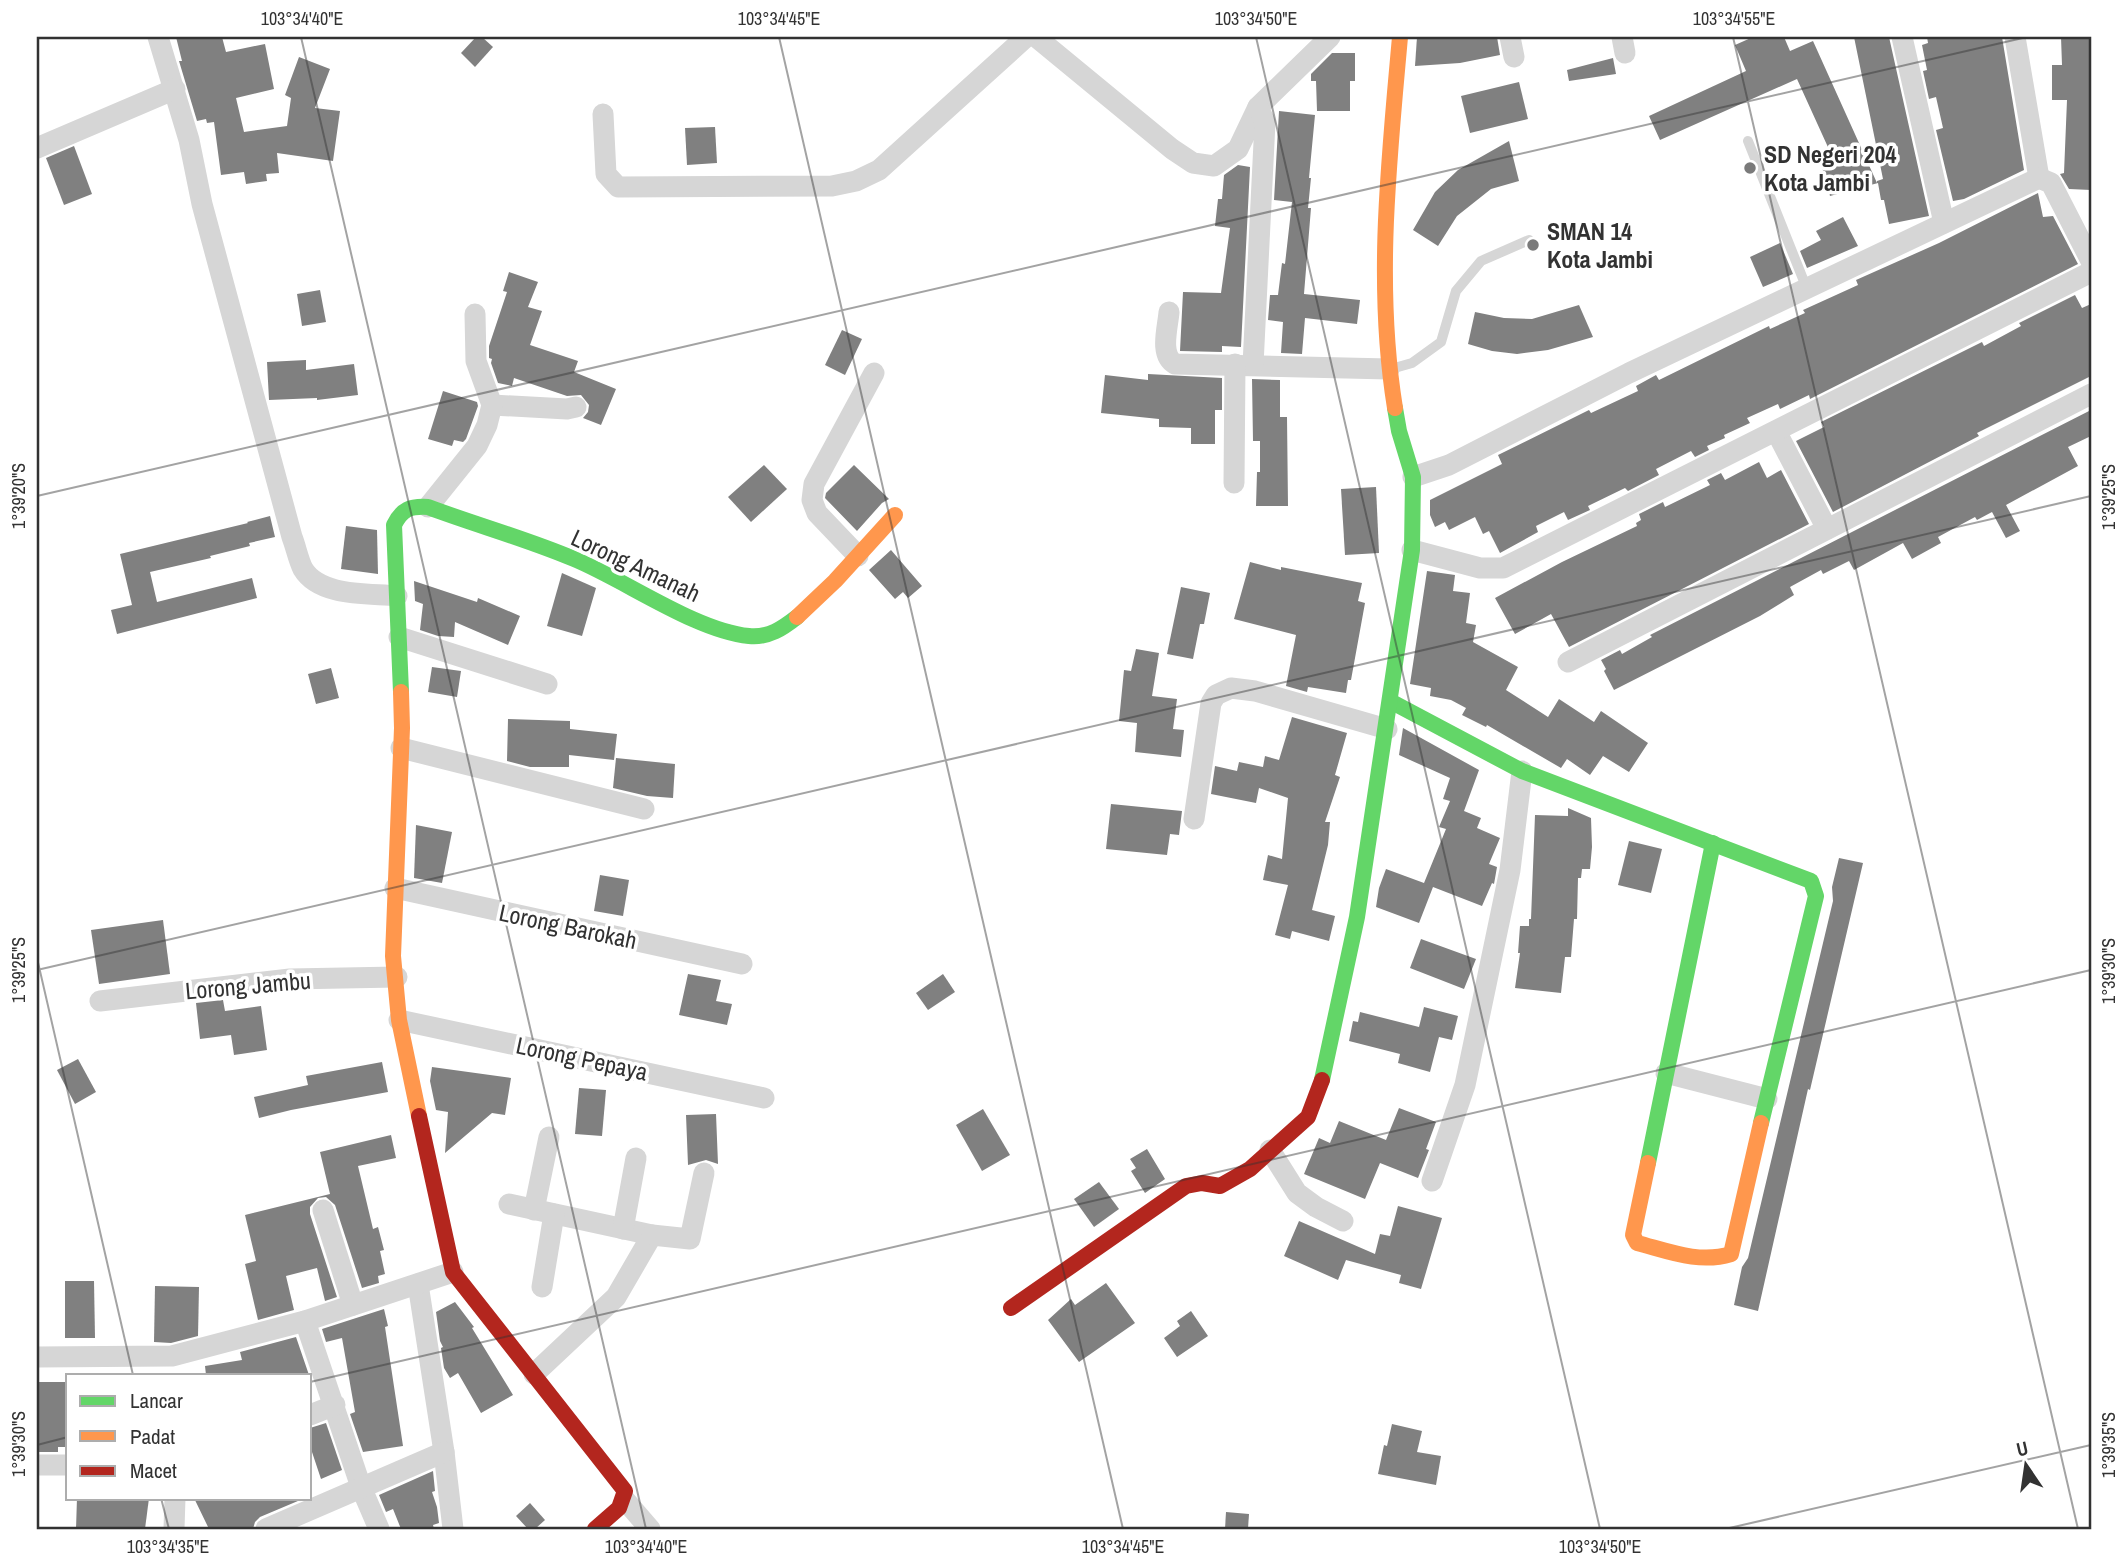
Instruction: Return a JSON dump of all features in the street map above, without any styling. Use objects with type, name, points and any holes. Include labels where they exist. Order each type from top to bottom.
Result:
[{"type":"street","points":[[158,37],[175,89],[202,204],[303,569],[314,581],[333,589],[397,596]]},
{"type":"street","points":[[603,114],[606,174],[618,187],[832,186],[856,181],[879,170],[1026,37]]},
{"type":"street","points":[[1036,37],[1172,149],[1193,163],[1214,166],[1238,149],[1258,107],[1329,37]]},
{"type":"street","points":[[1011,1308],[1185,1185],[1202,1183],[1220,1186],[1250,1169],[1308,1117],[1325,1071],[1357,918],[1412,550],[1413,477],[1399,431],[1389,369],[1385,207],[1400,37]]},
{"type":"street","points":[[1902,37],[1944,223]]},
{"type":"street","points":[[2015,37],[2039,177]]},
{"type":"street","points":[[37,148],[175,89]]},
{"type":"street","points":[[1234,483],[1265,133],[1265,117],[1258,107]]},
{"type":"street","points":[[1413,477],[1449,465],[1629,373],[2039,177]]},
{"type":"street","points":[[2039,177],[2051,183],[2091,261]]},
{"type":"street","points":[[1412,550],[1480,568],[1503,568],[2091,272]]},
{"type":"street","points":[[1169,312],[1166,355],[1175,364],[1389,369]]},
{"type":"street","points":[[475,314],[476,361],[492,405],[487,425],[477,446],[428,507],[411,505],[399,514],[394,526],[401,748],[393,956],[399,1020],[453,1272],[625,1491],[622,1507],[595,1529]]},
{"type":"street","points":[[858,556],[817,513],[812,500],[814,484],[874,373]]},
{"type":"street","points":[[1568,662],[2091,394]]},
{"type":"street","points":[[492,405],[567,409],[576,407]]},
{"type":"street","points":[[1776,431],[1827,529]]},
{"type":"street","name":"Lorong Amanah","points":[[428,507],[575,559],[704,622],[738,635],[752,637],[774,632],[814,600],[895,515]]},
{"type":"street","points":[[399,637],[547,684]]},
{"type":"street","points":[[1194,819],[1211,703],[1216,695],[1224,691],[1231,688],[1255,691],[1387,729]]},
{"type":"street","points":[[1390,701],[1522,771],[1713,843],[1811,881],[1816,896],[1808,918],[1731,1254],[1722,1259],[1706,1260],[1637,1244],[1633,1236],[1713,843]]},
{"type":"street","points":[[401,748],[644,809]]},
{"type":"street","points":[[1432,1181],[1465,1085],[1510,870],[1522,771]]},
{"type":"street","name":"Lorong Barokah","points":[[395,888],[741,964]]},
{"type":"street","name":"Lorong Jambu","points":[[100,1001],[290,979],[397,977]]},
{"type":"street","name":"Lorong Pepaya","points":[[399,1020],[764,1098]]},
{"type":"street","points":[[1666,1073],[1767,1099]]},
{"type":"street","points":[[542,1287],[549,1137]]},
{"type":"street","points":[[1270,1150],[1297,1192],[1316,1207],[1343,1220]]},
{"type":"street","points":[[623,1229],[636,1158]]},
{"type":"street","points":[[509,1204],[652,1235],[690,1239],[704,1173]]},
{"type":"street","points":[[323,1210],[353,1305]]},
{"type":"street","points":[[534,1374],[616,1297],[652,1235]]},
{"type":"street","points":[[37,1357],[173,1365],[453,1272]]},
{"type":"street","points":[[418,1284],[453,1529]]},
{"type":"street","points":[[305,1321],[361,1487],[379,1529]]},
{"type":"street","points":[[312,1414],[335,1405]]},
{"type":"street","points":[[266,1529],[444,1452]]},
{"type":"street","points":[[37,1465],[66,1465]]},
{"type":"street","points":[[174,1529],[175,1500]]},
{"type":"street","points":[[625,1500],[650,1529]]},
{"type":"lane","points":[[1748,141],[1807,289]]},
{"type":"lane","points":[[1389,369],[1412,363],[1441,342],[1456,290],[1481,261],[1529,240]]},
{"type":"building","points":[[176,37],[222,37],[226,52],[265,44],[274,89],[236,98],[244,132],[287,126],[291,98],[285,95],[299,57],[330,69],[315,108],[340,111],[333,161],[277,153],[279,173],[266,174],[267,181],[246,184],[244,172],[221,175],[214,122],[207,123],[206,119],[197,121],[179,61],[182,61]]},
{"type":"building","points":[[476,37],[482,37],[493,47],[475,67],[461,53]]},
{"type":"building","points":[[1417,37],[1497,37],[1500,55],[1460,63],[1415,66]]},
{"type":"building","points":[[1753,37],[1784,37],[1790,51],[1813,41],[1877,183],[1883,179],[1854,37],[1889,37],[1929,216],[1889,224],[1878,183],[1830,196],[1820,160],[1832,156],[1797,79],[1660,140],[1649,116],[1746,71],[1735,45]]},
{"type":"building","points":[[1927,37],[2002,37],[2024,170],[1964,199],[1953,201],[1936,130],[1943,128],[1936,97],[1929,99],[1923,71],[1927,70],[1922,45],[1928,43]]},
{"type":"building","points":[[2061,37],[2091,37],[2091,190],[2069,189],[2060,174],[2064,173],[2067,100],[2052,100],[2052,65],[2062,65]]},
{"type":"building","points":[[1332,53],[1355,53],[1355,81],[1350,81],[1350,111],[1317,111],[1316,81],[1311,81],[1311,74]]},
{"type":"building","points":[[1613,58],[1616,74],[1569,81],[1567,70]]},
{"type":"building","points":[[1519,82],[1528,119],[1470,133],[1461,96]]},
{"type":"building","points":[[1279,111],[1315,115],[1309,178],[1308,208],[1311,208],[1304,294],[1360,300],[1357,324],[1305,318],[1302,354],[1281,353],[1283,322],[1268,320],[1270,295],[1278,295],[1282,263],[1285,264],[1292,202],[1274,200]]},
{"type":"building","points":[[715,127],[717,163],[687,165],[685,128]]},
{"type":"building","points":[[1509,141],[1519,181],[1491,189],[1457,216],[1438,246],[1413,230],[1435,192],[1458,170]]},
{"type":"building","points":[[74,146],[92,194],[64,205],[46,158]]},
{"type":"building","points":[[1238,165],[1250,167],[1241,347],[1222,346],[1222,352],[1180,351],[1183,292],[1221,293],[1230,228],[1215,226],[1218,199],[1222,199],[1224,175]]},
{"type":"building","points":[[2038,193],[2043,217],[2053,216],[2078,264],[1810,399],[1809,395],[1780,409],[1778,404],[1747,418],[1750,423],[1707,446],[1709,450],[1695,457],[1691,451],[1656,469],[1659,475],[1628,491],[1625,488],[1588,506],[1590,510],[1568,520],[1564,512],[1536,526],[1538,532],[1500,553],[1489,531],[1483,534],[1475,517],[1449,530],[1445,522],[1435,527],[1430,515],[1430,500],[1502,464],[1498,455],[1589,410],[1591,413],[1638,391],[1636,386],[1656,375],[1659,380],[1769,326],[1770,329],[1805,313],[1803,310],[1858,285],[1856,280],[1939,243]]},
{"type":"building","points":[[1843,217],[1858,246],[1807,268],[1800,251],[1821,240],[1816,231]]},
{"type":"building","points":[[1780,243],[1793,274],[1763,287],[1750,257]]},
{"type":"building","points":[[509,272],[538,282],[528,307],[542,311],[530,345],[578,361],[574,372],[616,389],[601,425],[583,418],[589,405],[581,395],[567,396],[514,378],[512,386],[498,383],[492,359],[489,358],[489,346],[507,292],[503,291]]},
{"type":"building","points":[[320,290],[326,322],[302,326],[297,294]]},
{"type":"building","points":[[2075,295],[2082,308],[2091,304],[2091,376],[1977,433],[1979,436],[1833,512],[1796,441],[1824,427],[1821,422],[1982,342],[1984,346],[2021,326],[2019,323]]},
{"type":"building","points":[[1579,305],[1593,337],[1548,350],[1517,354],[1468,344],[1475,312],[1504,318],[1532,319]]},
{"type":"building","points":[[842,330],[862,339],[845,375],[825,365]]},
{"type":"building","points":[[306,360],[306,370],[354,364],[358,395],[317,400],[269,400],[267,362]]},
{"type":"building","points":[[1148,374],[1222,378],[1222,410],[1215,410],[1215,444],[1191,444],[1191,428],[1159,427],[1159,419],[1101,413],[1105,375],[1148,380]]},
{"type":"building","points":[[1252,379],[1280,380],[1280,417],[1287,417],[1288,506],[1256,506],[1260,441],[1253,441]]},
{"type":"building","points":[[443,391],[477,402],[478,406],[466,439],[463,442],[454,440],[452,446],[428,439]]},
{"type":"building","points":[[2091,410],[2091,436],[2068,447],[2078,466],[2006,505],[2020,531],[2006,538],[1992,512],[1977,520],[1975,517],[1938,537],[1941,543],[1912,559],[1903,543],[1854,570],[1849,561],[1823,574],[1821,570],[1790,587],[1794,595],[1760,616],[1614,690],[1601,660],[1620,650],[1622,654],[1652,637],[1650,635]]},
{"type":"building","points":[[1759,462],[1767,478],[1781,470],[1809,524],[1569,647],[1551,614],[1515,634],[1495,598],[1637,526],[1636,523],[1641,520],[1639,514],[1663,502],[1665,507],[1710,485],[1707,480],[1721,473],[1725,480]]},
{"type":"building","points":[[764,465],[787,489],[751,522],[728,497]]},
{"type":"building","points":[[854,465],[889,499],[882,503],[857,531],[825,498],[826,493]]},
{"type":"building","points":[[1376,487],[1379,553],[1345,555],[1341,489]]},
{"type":"building","points":[[270,516],[275,537],[249,543],[250,546],[210,556],[211,558],[150,572],[157,602],[252,578],[257,598],[117,634],[111,610],[132,605],[120,554]]},
{"type":"building","points":[[346,526],[377,530],[378,574],[341,569]]},
{"type":"building","points":[[891,550],[922,586],[908,598],[903,592],[895,599],[869,570]]},
{"type":"building","points":[[1250,562],[1281,570],[1281,567],[1362,583],[1358,601],[1365,603],[1351,680],[1348,680],[1346,693],[1308,687],[1307,692],[1286,686],[1296,635],[1234,619]]},
{"type":"building","points":[[1427,571],[1455,575],[1453,591],[1470,593],[1466,623],[1476,625],[1473,642],[1518,667],[1506,690],[1548,717],[1559,699],[1594,722],[1601,711],[1648,743],[1629,772],[1603,756],[1590,775],[1567,759],[1561,768],[1487,725],[1486,727],[1462,715],[1466,708],[1451,700],[1430,696],[1431,688],[1410,684]]},
{"type":"building","points":[[562,573],[596,588],[582,636],[547,626]]},
{"type":"building","points":[[414,581],[477,602],[478,598],[520,616],[508,645],[455,622],[454,637],[438,636],[420,630],[423,604],[415,601]]},
{"type":"building","points":[[1181,587],[1210,593],[1193,659],[1167,654]]},
{"type":"building","points":[[1136,649],[1159,653],[1152,696],[1177,699],[1173,729],[1184,730],[1181,757],[1135,752],[1137,723],[1119,721],[1124,670],[1131,671]]},
{"type":"building","points":[[432,667],[461,671],[457,697],[428,692]]},
{"type":"building","points":[[331,668],[339,698],[316,704],[308,674]]},
{"type":"building","points":[[1292,717],[1347,733],[1335,775],[1340,777],[1325,822],[1330,822],[1328,845],[1312,910],[1335,916],[1329,941],[1292,931],[1290,939],[1275,935],[1288,885],[1263,880],[1268,855],[1282,859],[1288,798],[1259,788],[1256,803],[1211,794],[1215,766],[1237,771],[1239,762],[1263,767],[1265,756],[1279,760]]},
{"type":"building","points":[[508,719],[570,721],[570,729],[617,734],[614,760],[569,755],[569,767],[530,767],[507,761]]},
{"type":"building","points":[[1403,728],[1479,770],[1464,811],[1481,818],[1477,828],[1500,838],[1489,864],[1497,867],[1494,884],[1492,883],[1482,906],[1433,887],[1419,923],[1376,907],[1379,888],[1386,869],[1424,883],[1446,829],[1439,827],[1450,801],[1443,799],[1450,778],[1399,755]]},
{"type":"building","points":[[616,758],[675,764],[673,798],[647,796],[613,788]]},
{"type":"building","points":[[1111,804],[1182,811],[1179,835],[1170,834],[1167,855],[1106,849]]},
{"type":"building","points":[[1568,808],[1591,818],[1592,847],[1590,869],[1582,869],[1581,878],[1578,878],[1577,919],[1574,919],[1571,957],[1565,957],[1561,993],[1515,988],[1520,953],[1520,926],[1529,926],[1531,919],[1535,815],[1568,816]]},
{"type":"building","points":[[416,825],[452,832],[442,883],[414,878]]},
{"type":"building","points":[[1629,841],[1662,849],[1651,893],[1618,885]]},
{"type":"building","points":[[1839,858],[1863,863],[1758,1311],[1734,1305],[1742,1267],[1748,1258],[1833,901],[1832,887]]},
{"type":"building","points":[[600,875],[629,880],[623,916],[594,911]]},
{"type":"building","points":[[163,920],[170,974],[99,984],[91,930]]},
{"type":"building","points":[[1421,939],[1476,959],[1464,989],[1410,968]]},
{"type":"building","points":[[688,974],[721,980],[716,1001],[732,1004],[727,1025],[679,1015]]},
{"type":"building","points":[[943,974],[955,992],[928,1010],[916,993]]},
{"type":"building","points":[[223,1000],[225,1011],[261,1006],[267,1050],[234,1055],[231,1035],[200,1039],[196,1003]]},
{"type":"building","points":[[1424,1007],[1458,1016],[1452,1040],[1439,1037],[1430,1072],[1398,1063],[1400,1054],[1349,1041],[1353,1021],[1358,1022],[1360,1012],[1419,1027]]},
{"type":"building","points":[[78,1059],[96,1092],[75,1104],[57,1070]]},
{"type":"building","points":[[382,1062],[388,1092],[259,1118],[254,1097],[308,1085],[306,1076]]},
{"type":"building","points":[[432,1067],[511,1078],[505,1115],[492,1113],[445,1153],[448,1112],[436,1110],[430,1081]]},
{"type":"building","points":[[579,1088],[606,1090],[602,1136],[575,1134]]},
{"type":"building","points":[[1399,1108],[1436,1122],[1418,1178],[1380,1163],[1365,1199],[1304,1174],[1319,1138],[1330,1143],[1339,1121],[1386,1140]]},
{"type":"building","points":[[983,1109],[1010,1155],[982,1171],[956,1125]]},
{"type":"building","points":[[716,1114],[718,1164],[706,1160],[688,1165],[686,1115]]},
{"type":"building","points":[[391,1135],[396,1158],[358,1166],[373,1229],[378,1227],[384,1250],[380,1251],[385,1274],[378,1276],[379,1283],[362,1288],[335,1205],[326,1197],[318,1198],[310,1207],[310,1214],[337,1297],[325,1301],[317,1268],[286,1276],[294,1310],[258,1320],[245,1264],[256,1261],[245,1215],[330,1194],[320,1152]]},
{"type":"building","points":[[1147,1149],[1165,1179],[1145,1193],[1131,1171],[1136,1168],[1130,1159]]},
{"type":"building","points":[[1099,1182],[1119,1209],[1094,1227],[1074,1199]]},
{"type":"building","points":[[1398,1206],[1442,1218],[1421,1289],[1399,1283],[1401,1275],[1346,1260],[1338,1280],[1284,1256],[1299,1221],[1375,1254],[1380,1234],[1390,1236]]},
{"type":"building","points":[[65,1281],[94,1281],[95,1338],[65,1338]]},
{"type":"building","points":[[1106,1283],[1135,1323],[1079,1362],[1048,1320],[1071,1299],[1075,1305]]},
{"type":"building","points":[[155,1286],[199,1287],[198,1336],[171,1343],[154,1342]]},
{"type":"building","points":[[455,1302],[474,1327],[472,1328],[513,1395],[481,1413],[458,1373],[450,1378],[444,1368],[436,1312]]},
{"type":"building","points":[[384,1309],[403,1446],[363,1452],[350,1414],[355,1412],[342,1338],[326,1342],[322,1329]]},
{"type":"building","points":[[1191,1311],[1208,1336],[1177,1357],[1164,1338],[1180,1326],[1177,1321]]},
{"type":"building","points":[[296,1337],[309,1374],[206,1374],[205,1366],[242,1360],[240,1352]]},
{"type":"building","points":[[37,1382],[66,1382],[66,1447],[58,1447],[58,1452],[37,1452]]},
{"type":"building","points":[[326,1423],[342,1470],[321,1479],[312,1452],[312,1427]]},
{"type":"building","points":[[1392,1424],[1422,1431],[1417,1452],[1441,1456],[1436,1485],[1378,1474]]},
{"type":"building","points":[[433,1471],[435,1491],[432,1492],[439,1523],[433,1525],[434,1529],[401,1529],[393,1509],[386,1512],[379,1495]]},
{"type":"building","points":[[77,1500],[149,1500],[145,1529],[76,1529]]},
{"type":"building","points":[[195,1500],[300,1500],[260,1517],[253,1529],[209,1529]]},
{"type":"building","points":[[530,1503],[545,1520],[535,1529],[528,1529],[516,1516]]},
{"type":"building","points":[[1226,1512],[1249,1514],[1248,1529],[1225,1529]]},
{"type":"traffic: fast","points":[[1322,1080],[1357,917],[1412,550],[1413,477],[1395,408]]},
{"type":"traffic: fast","points":[[401,692],[394,525],[400,515],[416,507],[428,507],[556,552],[594,568],[684,615],[728,632],[749,636],[769,634],[797,617]]},
{"type":"traffic: fast","points":[[1390,701],[1522,771],[1811,881],[1816,896],[1761,1123]]},
{"type":"traffic: fast","points":[[1648,1163],[1713,843]]},
{"type":"traffic: slow","points":[[1395,408],[1389,362],[1385,269],[1388,176],[1400,37]]},
{"type":"traffic: slow","points":[[797,617],[835,581],[895,515]]},
{"type":"traffic: slow","points":[[401,692],[393,956],[399,1020],[419,1116]]},
{"type":"traffic: slow","points":[[1648,1163],[1633,1235],[1637,1243],[1695,1257],[1731,1254],[1761,1123]]},
{"type":"traffic: jam","points":[[1011,1308],[1186,1186],[1202,1183],[1220,1186],[1250,1169],[1308,1117],[1322,1080]]},
{"type":"traffic: jam","points":[[419,1116],[453,1272],[625,1491],[619,1508],[595,1529]]},
{"type":"place","name":"SD Negeri 204 Kota Jambi","points":[[1750,168]]},
{"type":"place","name":"SMAN 14 Kota Jambi","points":[[1533,245]]}]
